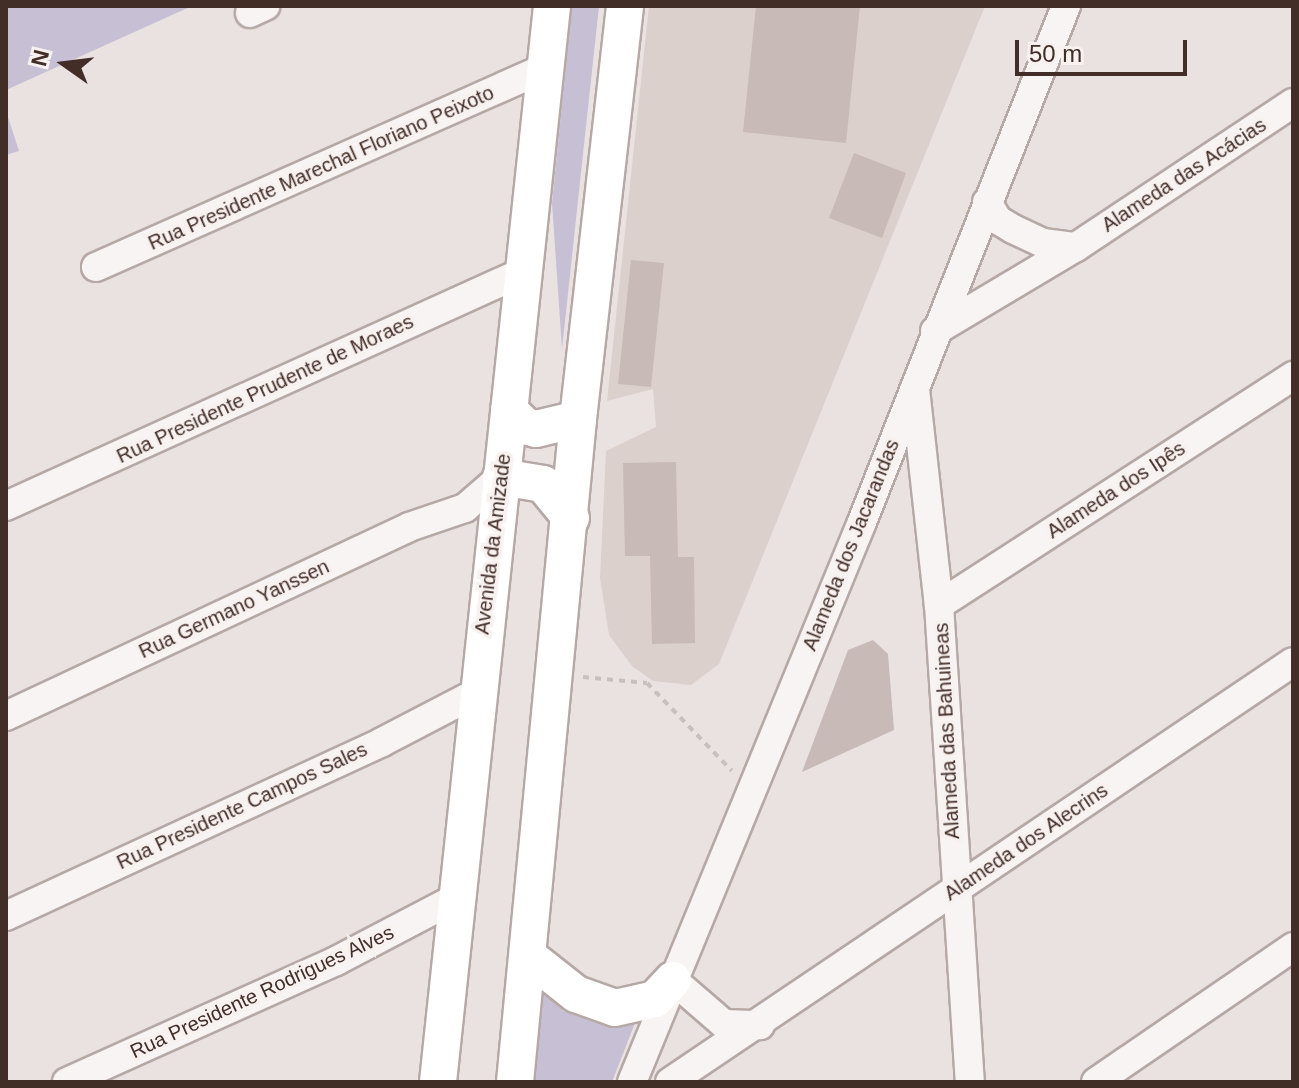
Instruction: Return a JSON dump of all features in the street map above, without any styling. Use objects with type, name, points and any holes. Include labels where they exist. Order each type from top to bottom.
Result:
[{"type":"main road","name":"Avenida da Amizade","points":[[438,1082],[476,693],[552,6]]},
{"type":"main road","points":[[515,1082],[557,675],[578,419],[625,6]]},
{"type":"main road","points":[[509,410],[536,429],[578,419]]},
{"type":"main road","points":[[501,477],[543,484],[571,518]]},
{"type":"main road","points":[[528,956],[576,994],[615,1008],[633,1008],[655,999],[673,980]]},
{"type":"street","name":"Alameda dos Jacarandas","points":[[632,1082],[1066,6]]},
{"type":"street","name":"Rua Presidente Marechal Floriano Peixoto","points":[[96,267],[546,68]]},
{"type":"street","name":"Alameda das Acácias","points":[[935,331],[1076,247],[1293,103]]},
{"type":"street","points":[[987,202],[998,220],[1013,229],[1043,243],[1076,247]]},
{"type":"street","name":"Rua Presidente Prudente de Moraes","points":[[6,506],[525,271]]},
{"type":"street","name":"Alameda dos Ipês","points":[[939,605],[1293,376]]},
{"type":"street","name":"Alameda das Bahuineas","points":[[914,381],[939,605],[970,1082]]},
{"type":"street","name":"Rua Germano Yanssen","points":[[6,716],[409,527],[465,508],[501,477]]},
{"type":"street","points":[[465,508],[495,529]]},
{"type":"street","name":"Alameda dos Alecrins","points":[[670,1082],[760,1025],[1293,662]]},
{"type":"street","name":"Rua Presidente Campos Sales","points":[[6,916],[476,693]]},
{"type":"street","name":"Rua Presidente Rodrigues Alves","points":[[67,1082],[336,961],[456,898]]},
{"type":"street","points":[[1096,1082],[1293,947]]},
{"type":"street","points":[[673,980],[724,1024],[760,1025]]},
{"type":"path","points":[[557,675],[647,683],[751,791]]},
{"type":"shaded area","points":[[6,6],[192,6],[6,90]]},
{"type":"shaded area","points":[[572,6],[599,6],[562,349],[552,203]]},
{"type":"shaded area","points":[[649,6],[985,6],[719,664],[691,685],[653,681],[632,666],[609,635],[600,578],[606,451],[656,427],[653,389],[607,401]]},
{"type":"shaded area","points":[[6,111],[19,151],[6,155]]},
{"type":"shaded area","points":[[538,979],[563,1011],[608,1027],[635,1023],[612,1082],[530,1082]]},
{"type":"building","points":[[756,6],[860,6],[846,143],[743,132]]},
{"type":"building","points":[[854,153],[906,173],[882,238],[829,218]]},
{"type":"building","points":[[631,260],[664,263],[651,387],[618,384]]},
{"type":"building","points":[[676,462],[678,557],[694,557],[695,643],[652,644],[650,556],[625,556],[623,463]]},
{"type":"building","points":[[873,640],[888,654],[894,730],[802,772],[848,650]]}]
